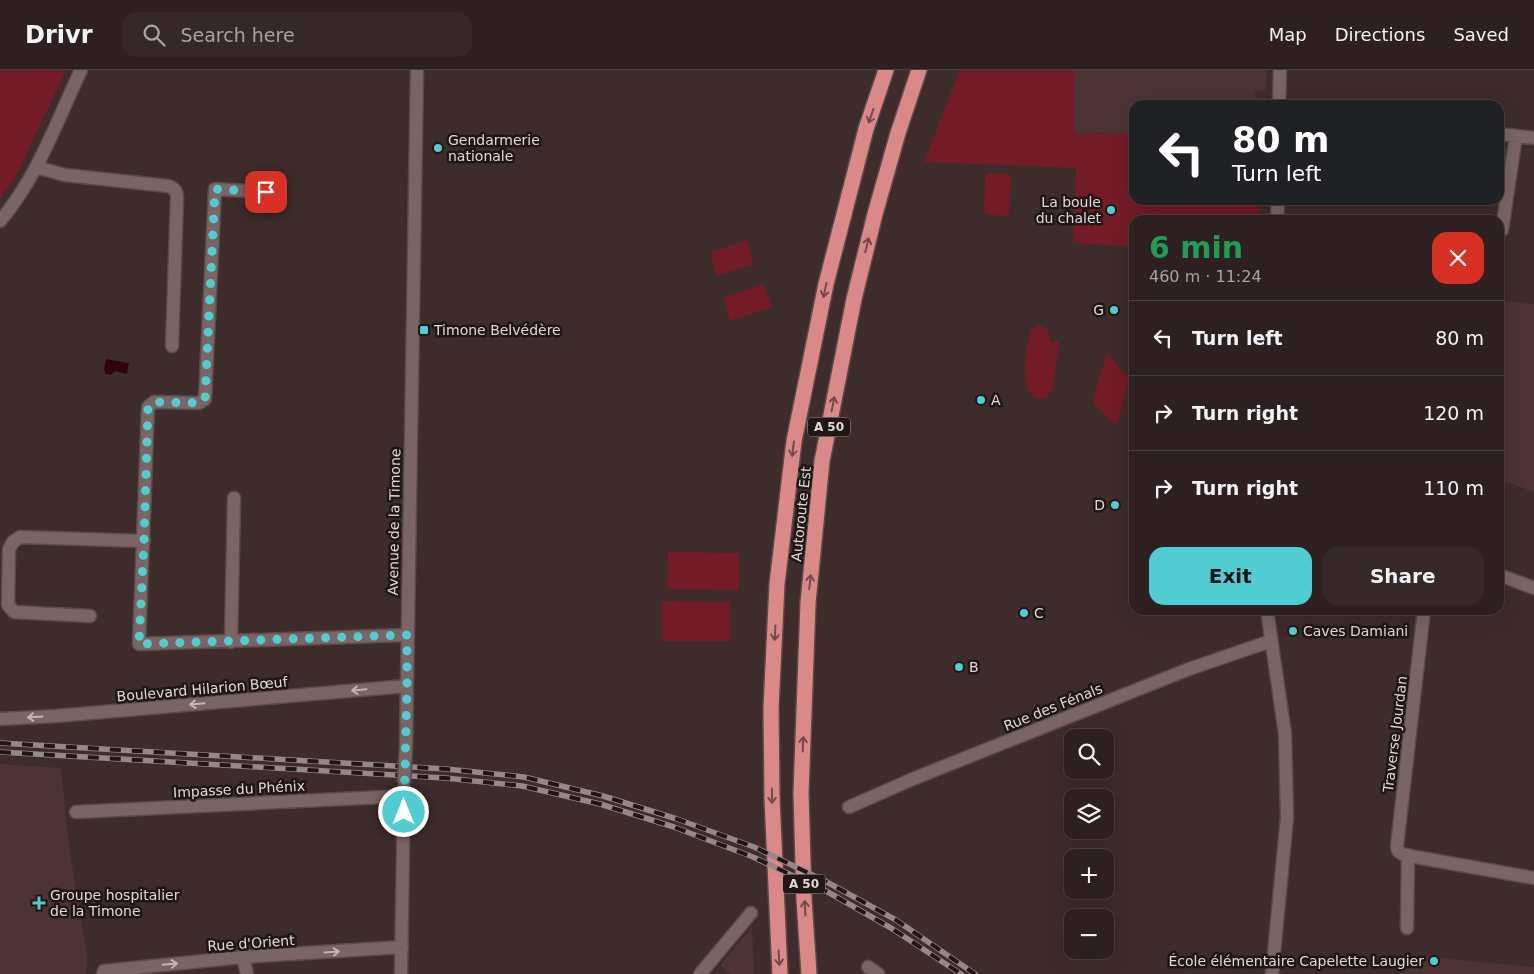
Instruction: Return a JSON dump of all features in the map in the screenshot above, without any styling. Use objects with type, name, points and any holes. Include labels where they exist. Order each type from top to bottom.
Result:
[{"type":"highway","name":"Autoroute Est","points":[[780,974],[772,798],[771,708],[777,584],[791,460],[826,284],[866,129],[886,70]]},
{"type":"highway","name":"Autoroute Est","points":[[809,974],[804,898],[802,784],[808,603],[822,461],[854,299],[875,214],[898,133],[919,70]]},
{"type":"street","points":[[0,221],[14,205],[36,167],[81,70]]},
{"type":"street","name":"Avenue de la Timone","points":[[401,974],[414,333],[417,70]]},
{"type":"street","points":[[1279,100],[1280,70]]},
{"type":"street","points":[[1504,135],[1534,138]]},
{"type":"street","points":[[1504,217],[1516,136]]},
{"type":"street","points":[[36,167],[65,176],[168,186],[177,193],[172,346]]},
{"type":"street","points":[[266,192],[215,189],[205,399],[199,403],[154,402],[148,407],[139,644],[407,635]]},
{"type":"street","points":[[231,642],[234,498]]},
{"type":"street","points":[[90,616],[14,612],[8,605],[9,549],[13,542],[20,537],[144,541]]},
{"type":"street","points":[[1504,577],[1534,588]]},
{"type":"street","points":[[1268,615],[1285,734],[1287,818],[1272,974]]},
{"type":"street","name":"Traverse Jourdan","points":[[1408,855],[1398,851],[1397,846],[1423,615]]},
{"type":"street","name":"Rue des Fénals","points":[[848,807],[915,778],[1189,669],[1271,641]]},
{"type":"street","name":"Boulevard Hilarion Bœuf","points":[[0,719],[56,716],[407,686]]},
{"type":"street","name":"Impasse du Phénix","points":[[76,812],[404,790]]},
{"type":"street","points":[[1407,928],[1408,855],[1534,878]]},
{"type":"street","points":[[700,974],[751,914]]},
{"type":"street","name":"Rue d'Orient","points":[[103,972],[243,958],[402,947]]},
{"type":"street","points":[[243,958],[247,974]]},
{"type":"shaded area","points":[[0,70],[66,70],[16,176],[0,199]]},
{"type":"shaded area","points":[[960,70],[1267,70],[1266,90],[1255,91],[1255,98],[1266,98],[1266,100],[1129,100],[1129,134],[1094,133],[1095,168],[924,162]]},
{"type":"shaded area","points":[[960,70],[1074,70],[1074,133],[1129,134],[1129,205],[1260,205],[1260,215],[1129,215],[1129,247],[1073,243],[1076,168],[924,162]]},
{"type":"shaded area","points":[[989,173],[1008,174],[1011,177],[1009,213],[1006,216],[987,215],[984,212],[985,176]]},
{"type":"shaded area","points":[[747,240],[754,264],[717,276],[710,252]]},
{"type":"shaded area","points":[[764,284],[772,307],[730,321],[723,298]]},
{"type":"shaded area","points":[[1504,301],[1534,304],[1534,492],[1504,481]]},
{"type":"shaded area","points":[[1039,325],[1047,328],[1051,342],[1059,341],[1053,389],[1047,397],[1039,399],[1032,395],[1027,388],[1025,368],[1027,345],[1032,329]]},
{"type":"shaded area","points":[[1107,353],[1129,379],[1117,426],[1094,404],[1094,396]]},
{"type":"shaded area","points":[[106,359],[129,363],[127,374],[115,371],[111,375],[106,374],[104,369]]},
{"type":"shaded area","points":[[668,552],[739,553],[739,590],[667,589]]},
{"type":"shaded area","points":[[662,601],[730,602],[730,641],[662,641]]},
{"type":"shaded area","name":"Groupe hospitalier de la Timone","points":[[0,764],[61,768],[69,846],[88,960],[86,974],[0,974]]},
{"type":"shaded area","points":[[752,927],[754,974],[730,974],[720,965]]},
{"type":"shaded area","name":"École élémentaire Capelette Laugier","points":[[1401,954],[1534,967],[1534,974],[1402,974]]},
{"type":"railway","points":[[0,743],[446,769],[524,777],[603,796],[677,819],[754,847],[825,881],[896,920],[975,974]]},
{"type":"railway","points":[[0,752],[445,778],[522,786],[600,804],[674,827],[753,857],[826,891],[891,928],[961,974]]},
{"type":"place","name":"Gendarmerie nationale","points":[[438,148]]},
{"type":"place","name":"La boule du chalet","points":[[1111,210]]},
{"type":"place","name":"G","points":[[1114,310]]},
{"type":"place","name":"Timone Belvédère","points":[[424,330]]},
{"type":"place","name":"A","points":[[981,400]]},
{"type":"place","name":"D","points":[[1115,505]]},
{"type":"place","name":"C","points":[[1024,613]]},
{"type":"place","name":"Caves Damiani","points":[[1293,631]]},
{"type":"place","name":"B","points":[[959,667]]},
{"type":"place","name":"Groupe hospitalier de la Timone","points":[[39,903]]},
{"type":"place","name":"École élémentaire Capelette Laugier","points":[[1434,961]]},
{"type":"route","points":[[266,192],[215,189],[205,399],[199,403],[154,402],[148,407],[139,644],[407,635],[404,812]]}]
